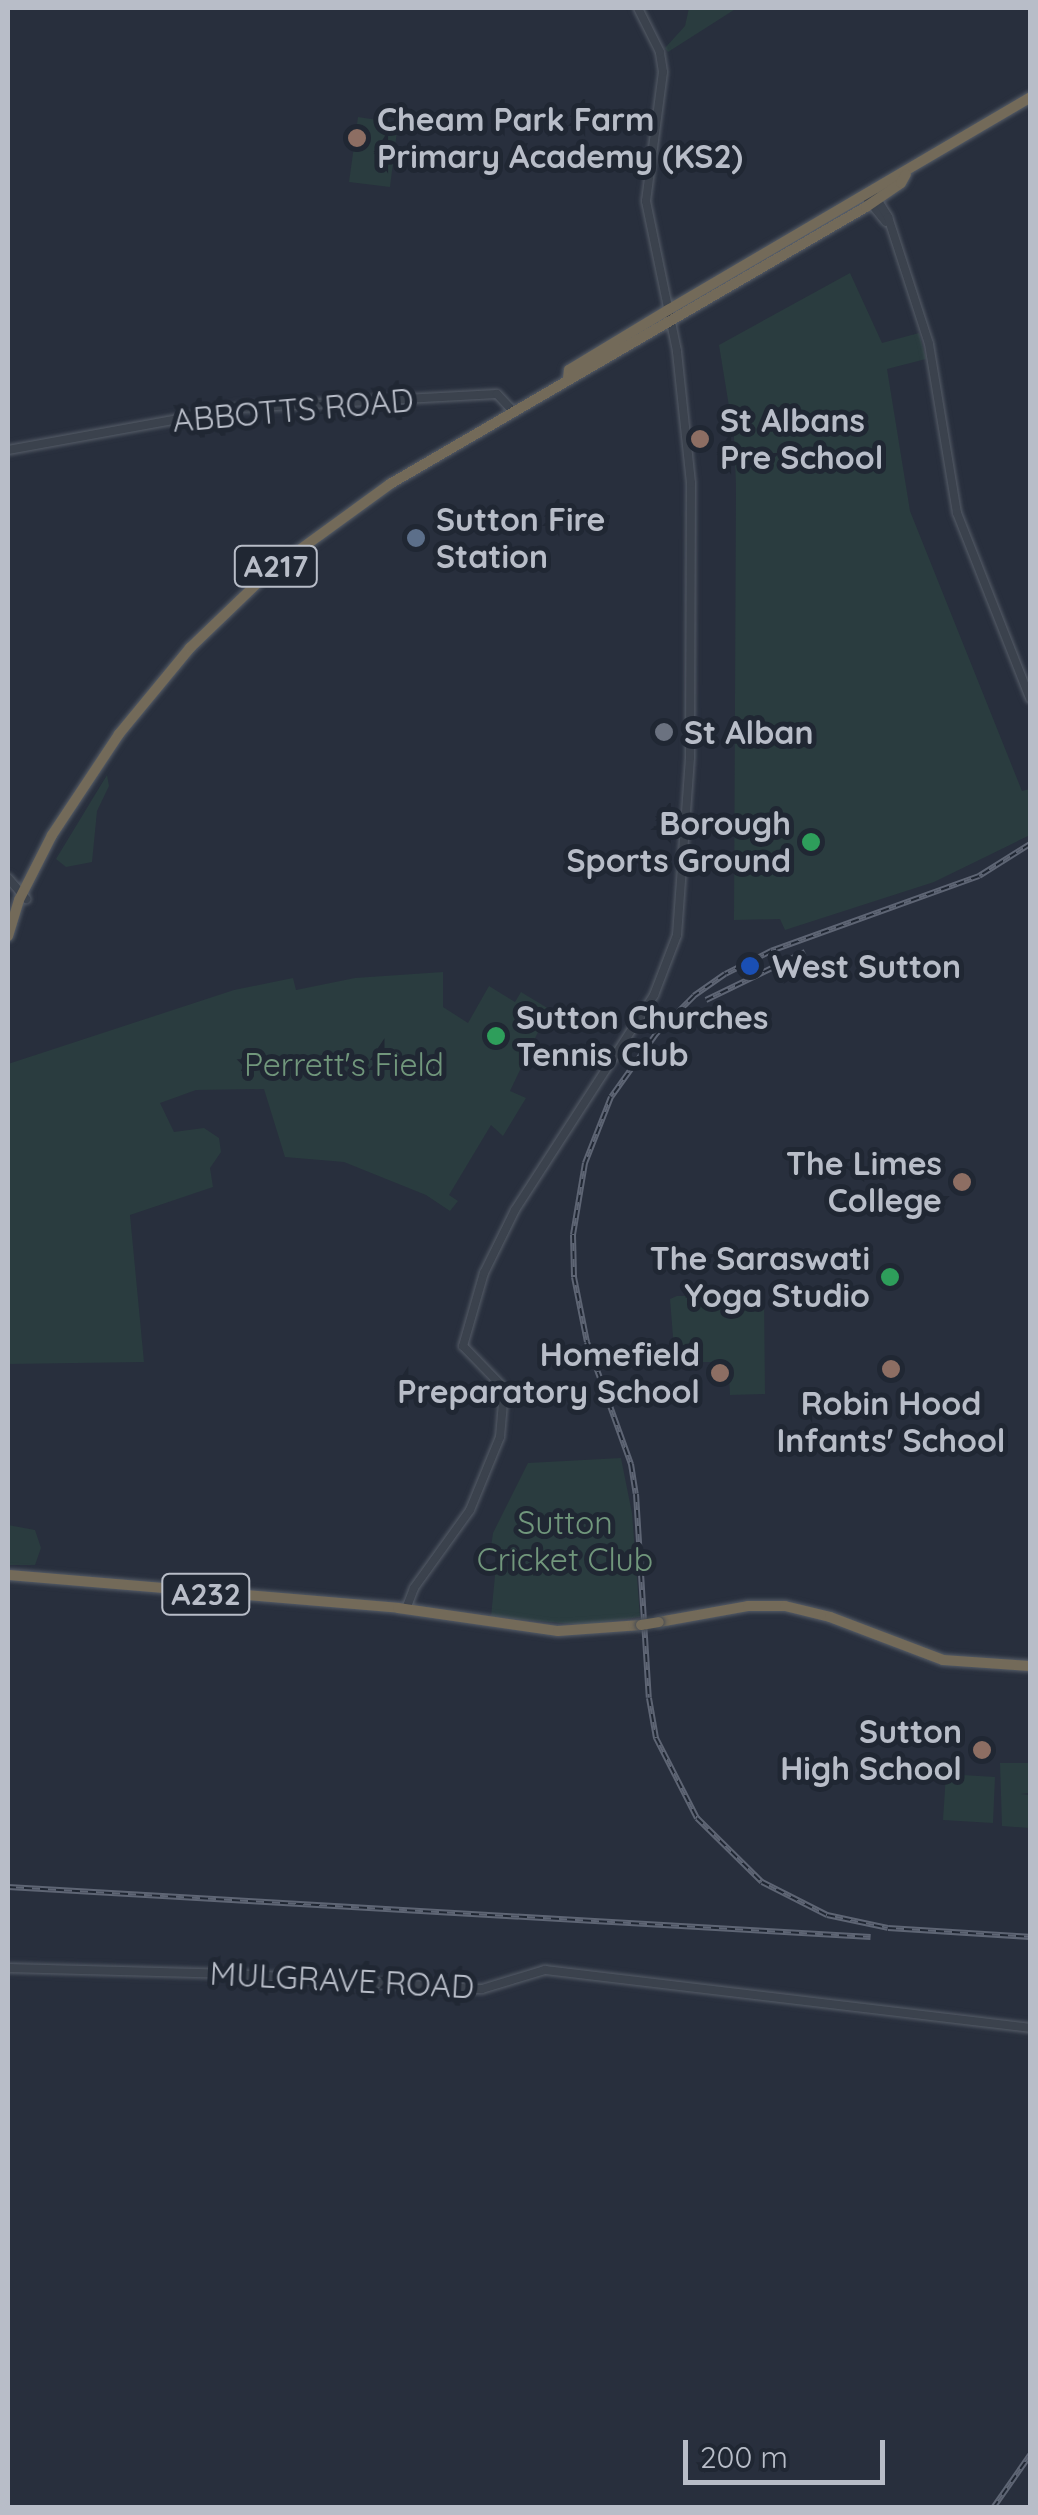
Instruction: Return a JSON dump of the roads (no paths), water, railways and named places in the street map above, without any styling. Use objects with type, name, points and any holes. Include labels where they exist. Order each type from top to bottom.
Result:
[{"type":"highway","name":"A217","points":[[23,900],[31,876],[56,832],[136,712],[254,586],[339,518],[568,378],[594,369],[670,315],[1030,98]]},
{"type":"highway","name":"A217","points":[[8,936],[56,832]]},
{"type":"highway","name":"A232","points":[[8,1576],[406,1609],[558,1630],[641,1625],[748,1606],[785,1606],[830,1617],[943,1660],[1030,1666]]},
{"type":"street","points":[[406,1609],[414,1588],[470,1510],[500,1437],[500,1384],[463,1346],[484,1273],[515,1210],[654,994],[677,935],[690,757],[691,482],[688,429],[670,315],[646,200],[663,72],[660,52],[638,8]]},
{"type":"street","points":[[871,197],[886,222],[928,344],[957,513],[1030,698]]},
{"type":"street","name":"ABBOTTS ROAD","points":[[8,450],[239,408],[497,394],[513,411]]},
{"type":"street","points":[[8,876],[31,876]]},
{"type":"street","points":[[8,876],[23,900]]},
{"type":"street","name":"MULGRAVE ROAD","points":[[8,1968],[234,1974],[482,1989],[545,1970],[1030,2028]]},
{"type":"railway","points":[[1030,844],[979,876],[771,951],[725,974],[694,996],[656,1034],[611,1097],[585,1163],[573,1235],[574,1277],[587,1342],[631,1464],[636,1494],[649,1698],[656,1738],[697,1818],[762,1882],[827,1915],[888,1928],[1030,1937]]},
{"type":"railway","points":[[706,1000],[805,952]]},
{"type":"railway","points":[[8,1887],[871,1937]]},
{"type":"railway","points":[[993,2508],[1030,2455]]},
{"type":"place","name":"Cheam Park Farm Primary Academy (KS2)","points":[[357,138]]},
{"type":"place","name":"St Albans Pre School","points":[[700,439]]},
{"type":"place","name":"Sutton Fire Station","points":[[416,538]]},
{"type":"place","name":"St Alban","points":[[664,732]]},
{"type":"place","name":"Borough Sports Ground","points":[[811,842]]},
{"type":"place","name":"West Sutton","points":[[750,966]]},
{"type":"place","name":"Sutton Churches Tennis Club","points":[[496,1036]]},
{"type":"place","name":"The Limes College","points":[[962,1182]]},
{"type":"place","name":"The Saraswati Yoga Studio","points":[[890,1277]]},
{"type":"place","name":"Robin Hood Infants' School","points":[[891,1369]]},
{"type":"place","name":"Homefield Preparatory School","points":[[720,1373]]},
{"type":"place","name":"Sutton High School","points":[[982,1750]]},
{"type":"park label","name":"Perrett's Field","points":[[344,1064]]},
{"type":"park label","name":"Sutton Cricket Club","points":[[565,1542]]}]
